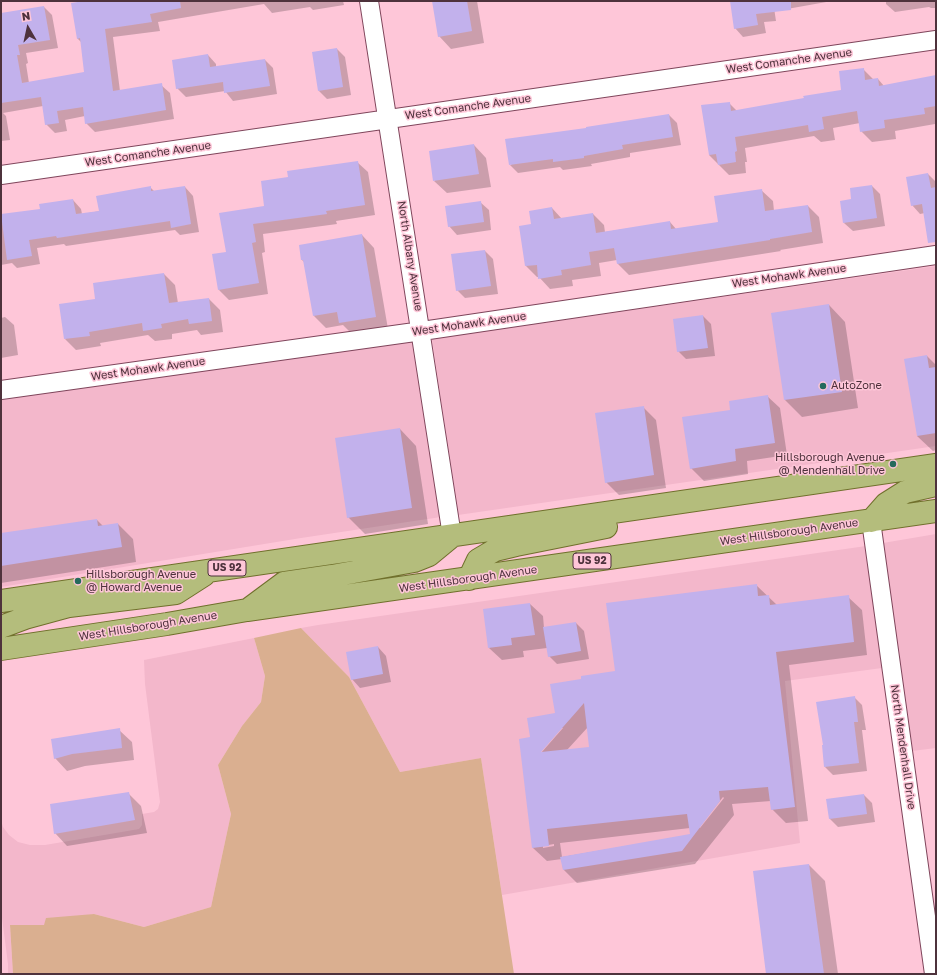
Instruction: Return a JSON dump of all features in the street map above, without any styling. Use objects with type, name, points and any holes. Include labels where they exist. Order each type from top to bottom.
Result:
[{"type":"main road","name":"US 92","points":[[1,600],[936,465]]},
{"type":"main road","points":[[871,521],[886,504],[906,492],[936,485]]},
{"type":"main road","points":[[469,579],[478,560],[495,550],[620,523],[625,510]]},
{"type":"main road","name":"West Hillsborough Avenue","points":[[1,649],[168,624],[247,610],[936,511]]},
{"type":"main road","points":[[247,610],[284,583],[414,561],[429,555],[452,536]]},
{"type":"main road","points":[[1,627],[25,618],[69,606],[176,593],[210,571]]},
{"type":"street","name":"North Albany Avenue","points":[[369,1],[422,331],[452,536]]},
{"type":"street","name":"West Comanche Avenue","points":[[1,175],[936,40]]},
{"type":"street","name":"West Mohawk Avenue","points":[[1,390],[422,331],[936,255]]},
{"type":"street","name":"North Mendenhall Drive","points":[[871,521],[928,872],[934,974]]},
{"type":"shaded area","points":[[936,266],[936,446],[458,515],[432,339]]},
{"type":"shaded area","points":[[414,341],[441,517],[301,538],[1,587],[1,400]]},
{"type":"shaded area","points":[[936,534],[936,748],[912,751],[883,543]]},
{"type":"shaded area","points":[[866,546],[882,668],[785,681],[800,843],[502,895],[481,758],[400,772],[349,677],[301,628],[318,625]]},
{"type":"shaded area","points":[[301,628],[349,677],[400,772],[481,758],[514,974],[13,974],[10,925],[44,925],[46,918],[94,914],[144,927],[211,907],[231,814],[218,765],[242,726],[261,702],[265,676],[254,638]]},
{"type":"shaded area","points":[[254,638],[265,676],[261,702],[242,726],[218,765],[231,814],[211,907],[144,927],[94,914],[44,925],[10,925],[13,974],[8,974],[1,910],[1,820],[3,827],[9,835],[18,842],[30,845],[45,845],[139,829],[142,825],[142,814],[154,812],[158,809],[160,802],[145,684],[144,660]]},
{"type":"building","points":[[84,1],[180,1],[181,8],[150,14],[152,22],[105,29],[113,91],[162,83],[166,110],[85,124],[83,107],[57,111],[59,123],[45,125],[41,97],[1,103],[1,13],[44,6],[50,40],[18,45],[20,55],[17,55],[22,83],[84,72],[80,38],[77,39],[71,3]]},
{"type":"building","points":[[432,1],[467,1],[472,31],[438,37]]},
{"type":"building","points":[[730,1],[791,1],[791,10],[756,14],[758,25],[734,29]]},
{"type":"building","points":[[337,48],[343,87],[318,91],[312,52]]},
{"type":"building","points":[[208,54],[210,67],[265,59],[270,86],[224,93],[223,82],[176,89],[172,60]]},
{"type":"building","points":[[864,68],[865,80],[878,78],[879,86],[936,75],[936,106],[924,108],[925,114],[884,120],[885,128],[860,132],[857,111],[822,117],[824,129],[809,132],[808,125],[735,137],[737,151],[735,152],[736,162],[718,165],[716,154],[709,155],[701,105],[730,102],[731,111],[804,98],[803,96],[841,90],[839,71]]},
{"type":"building","points":[[669,114],[673,137],[622,145],[623,149],[584,156],[584,158],[553,162],[553,159],[509,165],[505,139],[586,128]]},
{"type":"building","points":[[474,144],[479,174],[433,181],[429,151]]},
{"type":"building","points":[[358,161],[365,205],[326,211],[327,214],[253,224],[256,242],[252,243],[259,283],[218,290],[212,254],[226,252],[219,213],[264,206],[261,181],[288,177],[287,171]]},
{"type":"building","points":[[928,173],[931,188],[936,187],[936,242],[928,243],[922,204],[911,206],[906,177]]},
{"type":"building","points":[[872,185],[877,218],[843,223],[840,201],[851,199],[850,188]]},
{"type":"building","points":[[151,186],[151,191],[185,186],[191,224],[171,228],[170,221],[57,238],[56,236],[29,240],[32,256],[7,260],[1,214],[40,209],[39,204],[73,199],[76,214],[99,211],[96,196]]},
{"type":"building","points":[[762,189],[765,211],[808,205],[812,232],[617,264],[614,248],[589,252],[591,265],[561,270],[562,275],[538,279],[537,265],[525,266],[519,226],[531,224],[529,211],[552,207],[554,219],[593,213],[596,233],[670,221],[671,229],[718,222],[714,196]]},
{"type":"building","points":[[481,201],[484,222],[448,227],[445,206]]},
{"type":"building","points":[[362,234],[376,317],[339,323],[337,312],[313,316],[299,245]]},
{"type":"building","points":[[485,250],[491,286],[456,291],[451,254]]},
{"type":"building","points":[[164,273],[169,303],[209,298],[212,321],[189,324],[188,319],[161,324],[162,328],[143,331],[142,323],[89,332],[90,336],[64,339],[59,304],[95,299],[93,283]]},
{"type":"building","points":[[829,304],[842,392],[784,400],[771,313]]},
{"type":"building","points":[[703,315],[708,348],[677,352],[673,319]]},
{"type":"building","points":[[927,355],[929,368],[936,367],[936,433],[917,436],[904,359]]},
{"type":"building","points":[[768,395],[775,443],[735,449],[736,461],[690,469],[682,417],[730,410],[729,401]]},
{"type":"building","points":[[644,406],[654,475],[605,483],[595,413]]},
{"type":"building","points":[[400,428],[412,508],[347,518],[335,438]]},
{"type":"building","points":[[97,519],[98,526],[118,523],[122,547],[1,566],[1,533]]},
{"type":"building","points":[[757,584],[758,596],[769,595],[770,605],[849,595],[854,642],[776,652],[795,807],[771,810],[768,787],[719,791],[720,801],[682,851],[563,870],[560,857],[690,834],[687,814],[547,829],[549,846],[532,848],[519,739],[530,737],[527,718],[555,713],[550,684],[581,679],[581,676],[615,671],[606,603]],"holes":[[[584,703],[589,747],[541,752]]]},
{"type":"building","points":[[530,603],[535,635],[511,638],[512,645],[488,648],[483,609]]},
{"type":"building","points":[[576,622],[581,651],[548,657],[543,627]]},
{"type":"building","points":[[378,646],[383,674],[351,680],[346,652]]},
{"type":"building","points":[[855,696],[858,722],[854,722],[859,763],[824,767],[823,745],[816,702]]},
{"type":"building","points":[[120,728],[122,748],[72,754],[54,759],[51,739]]},
{"type":"building","points":[[129,792],[135,820],[54,834],[50,804]]},
{"type":"building","points":[[864,794],[867,814],[829,819],[826,799]]},
{"type":"building","points":[[809,864],[824,974],[766,974],[753,871]]},
{"type":"place","name":"AutoZone","points":[[823,386]]},
{"type":"place","name":"Hillsborough Avenue @ Mendenhall Drive","points":[[893,464]]},
{"type":"place","name":"Hillsborough Avenue @ Howard Avenue","points":[[78,581]]}]
